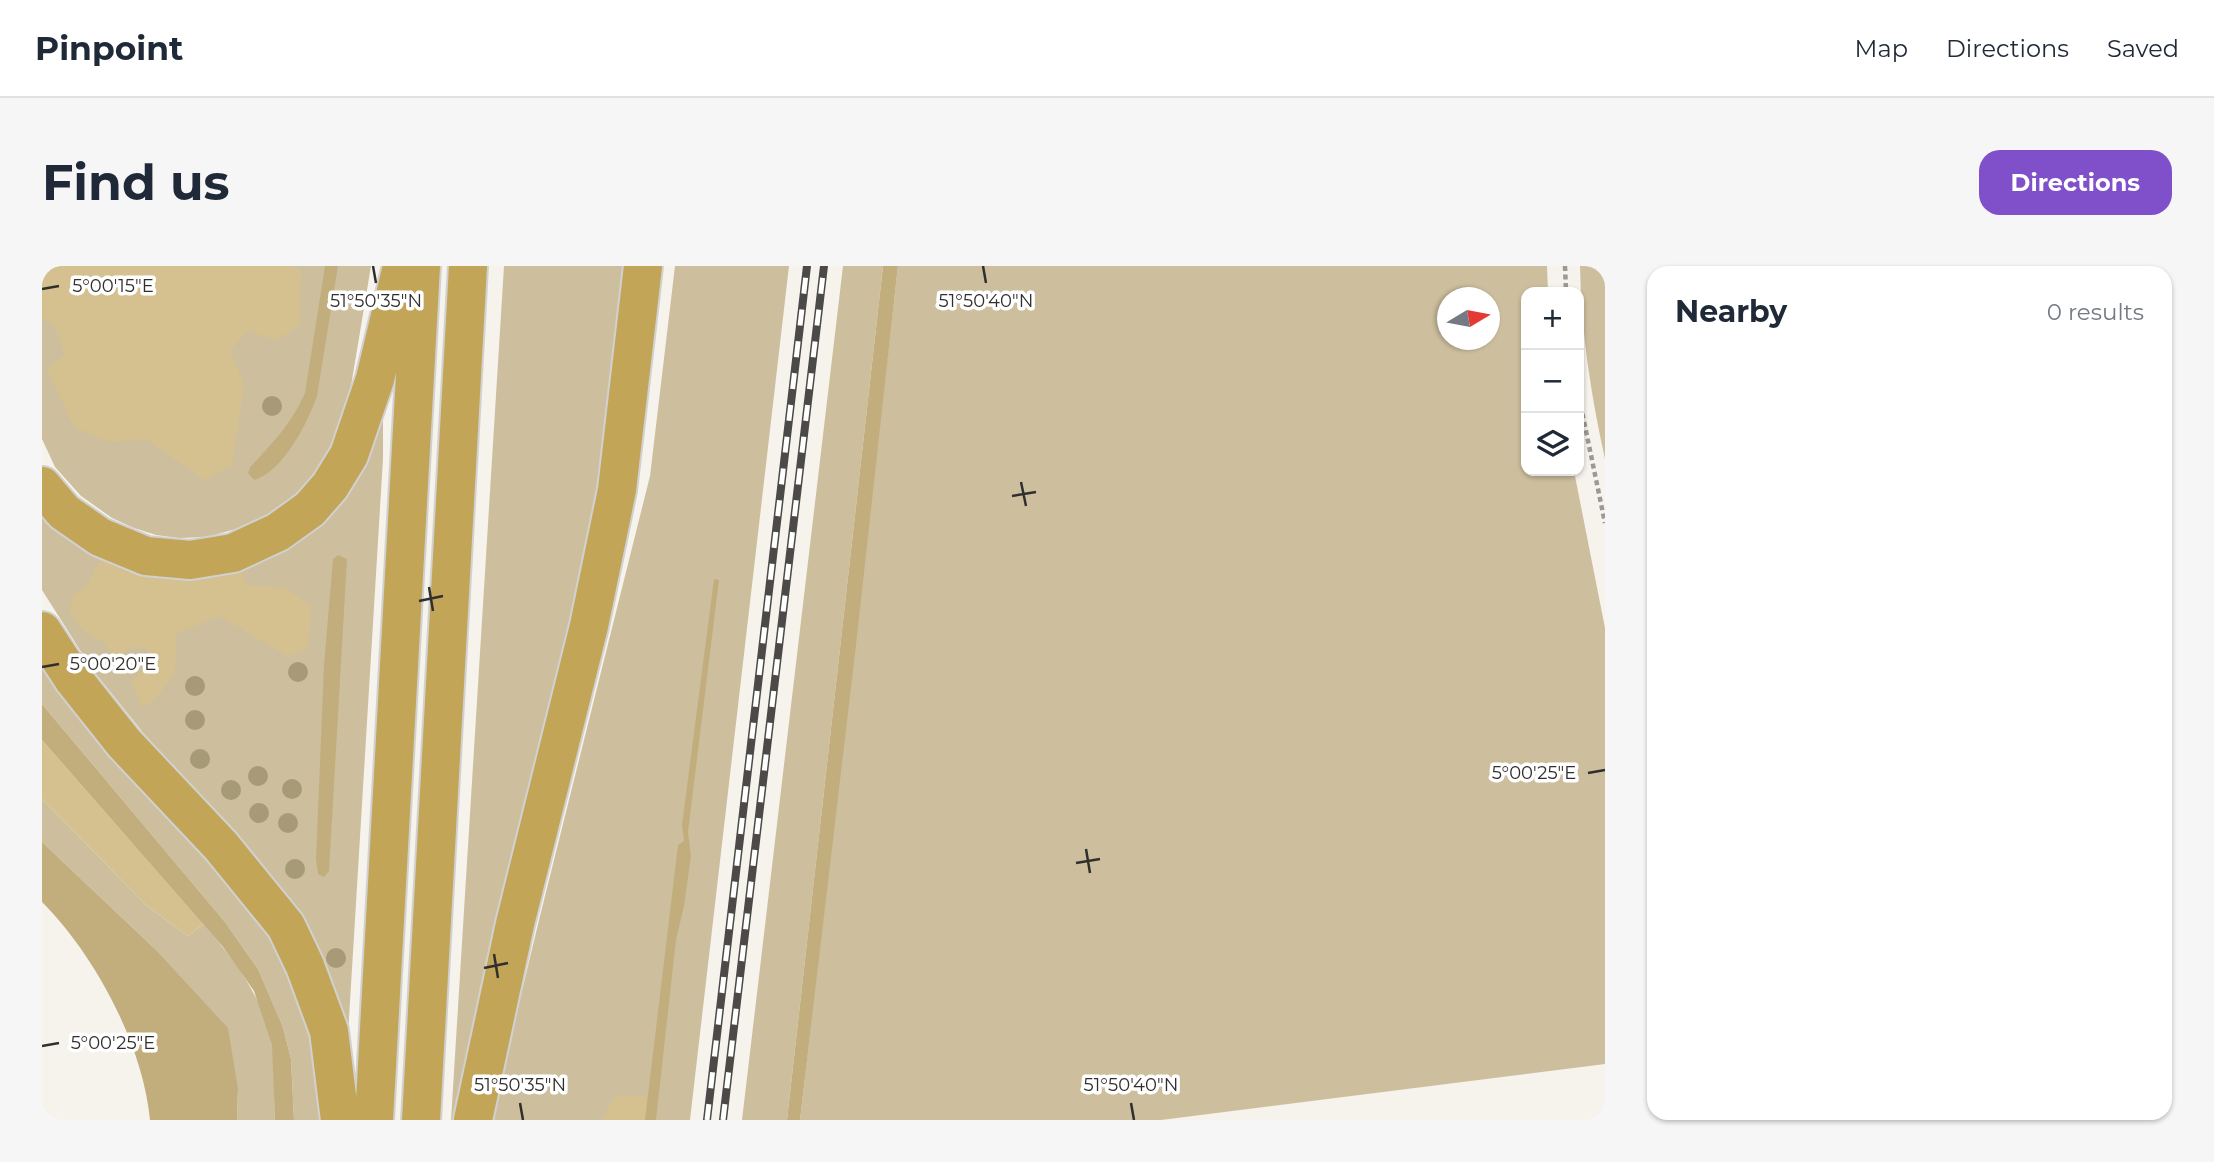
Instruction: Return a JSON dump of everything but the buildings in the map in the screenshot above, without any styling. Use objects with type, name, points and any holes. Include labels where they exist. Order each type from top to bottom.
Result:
[{"type":"highway","points":[[42,486],[64,512],[100,537],[146,556],[190,560],[233,553],[278,532],[310,509],[330,486],[349,455],[376,379],[402,266]]},
{"type":"highway","points":[[374,1120],[421,266]]},
{"type":"highway","points":[[421,1120],[468,266]]},
{"type":"highway","points":[[472,1120],[516,924],[589,626],[617,490],[643,266]]},
{"type":"highway","points":[[42,631],[74,680],[124,743],[221,846],[286,926],[305,965],[328,1031],[340,1120]]},
{"type":"path","points":[[1565,266],[1566,287]]},
{"type":"path","points":[[1582,413],[1605,523]]},
{"type":"shaded area","points":[[42,266],[371,266],[348,404],[340,433],[313,480],[273,514],[243,527],[207,537],[179,538],[134,528],[112,518],[81,496],[55,467],[42,439]]},
{"type":"shaded area","points":[[47,266],[293,266],[301,271],[300,325],[277,340],[247,331],[230,351],[244,384],[232,465],[205,480],[146,439],[110,442],[74,427],[47,370],[65,354],[54,325],[42,318],[42,277]]},
{"type":"shaded area","points":[[325,266],[338,266],[317,396],[301,432],[284,457],[265,475],[254,480],[248,473],[250,467],[288,424],[305,393]]},
{"type":"shaded area","points":[[504,266],[625,266],[596,508],[458,1120],[451,1120]]},
{"type":"shaded area","points":[[675,266],[789,266],[690,1120],[491,1120],[650,476]]},
{"type":"shaded area","points":[[843,266],[883,266],[787,1120],[742,1120]]},
{"type":"shaded area","points":[[883,266],[898,266],[856,645],[800,1120],[787,1120]]},
{"type":"shaded area","points":[[898,266],[1547,266],[1548,287],[1521,287],[1521,476],[1575,476],[1605,628],[1605,1064],[1161,1120],[800,1120]]},
{"type":"shaded area","points":[[1580,266],[1605,266],[1605,459],[1588,363],[1584,331],[1584,287],[1581,287]]},
{"type":"shaded area","points":[[383,408],[383,459],[347,1051],[234,835],[145,735],[92,669],[42,590],[42,513],[241,570],[284,550]]},
{"type":"shaded area","points":[[338,555],[347,559],[329,871],[324,877],[318,874],[316,859],[324,665],[333,559]]},
{"type":"shaded area","points":[[102,556],[241,570],[247,585],[286,588],[311,606],[308,648],[288,656],[219,616],[176,634],[175,671],[160,694],[143,708],[131,681],[147,667],[148,649],[134,646],[116,658],[103,642],[82,630],[70,612],[73,595],[86,587]]},
{"type":"shaded area","points":[[714,579],[719,580],[688,832],[691,856],[676,940],[656,1120],[645,1120],[678,845],[684,841],[682,825]]},
{"type":"shaded area","points":[[42,645],[274,936],[304,1006],[323,1120],[294,1120],[291,1059],[283,1027],[258,969],[225,922],[42,704]]},
{"type":"shaded area","points":[[42,704],[225,922],[258,969],[283,1027],[291,1059],[294,1120],[275,1120],[272,1045],[254,991],[223,947],[42,740]]},
{"type":"shaded area","points":[[42,740],[203,924],[188,936],[147,906],[42,799]]},
{"type":"shaded area","points":[[42,799],[147,906],[188,936],[203,924],[226,951],[246,979],[268,1027],[274,1062],[275,1120],[237,1120],[238,1089],[153,947],[42,842]]},
{"type":"shaded area","points":[[42,842],[153,947],[228,1028],[238,1089],[237,1120],[150,1120],[138,1062],[113,1003],[80,948],[42,902]]},
{"type":"shaded area","points":[[615,1096],[647,1096],[645,1120],[602,1120]]},
{"type":"railway","points":[[707,1120],[807,266]]},
{"type":"railway","points":[[723,1120],[824,266]]}]
